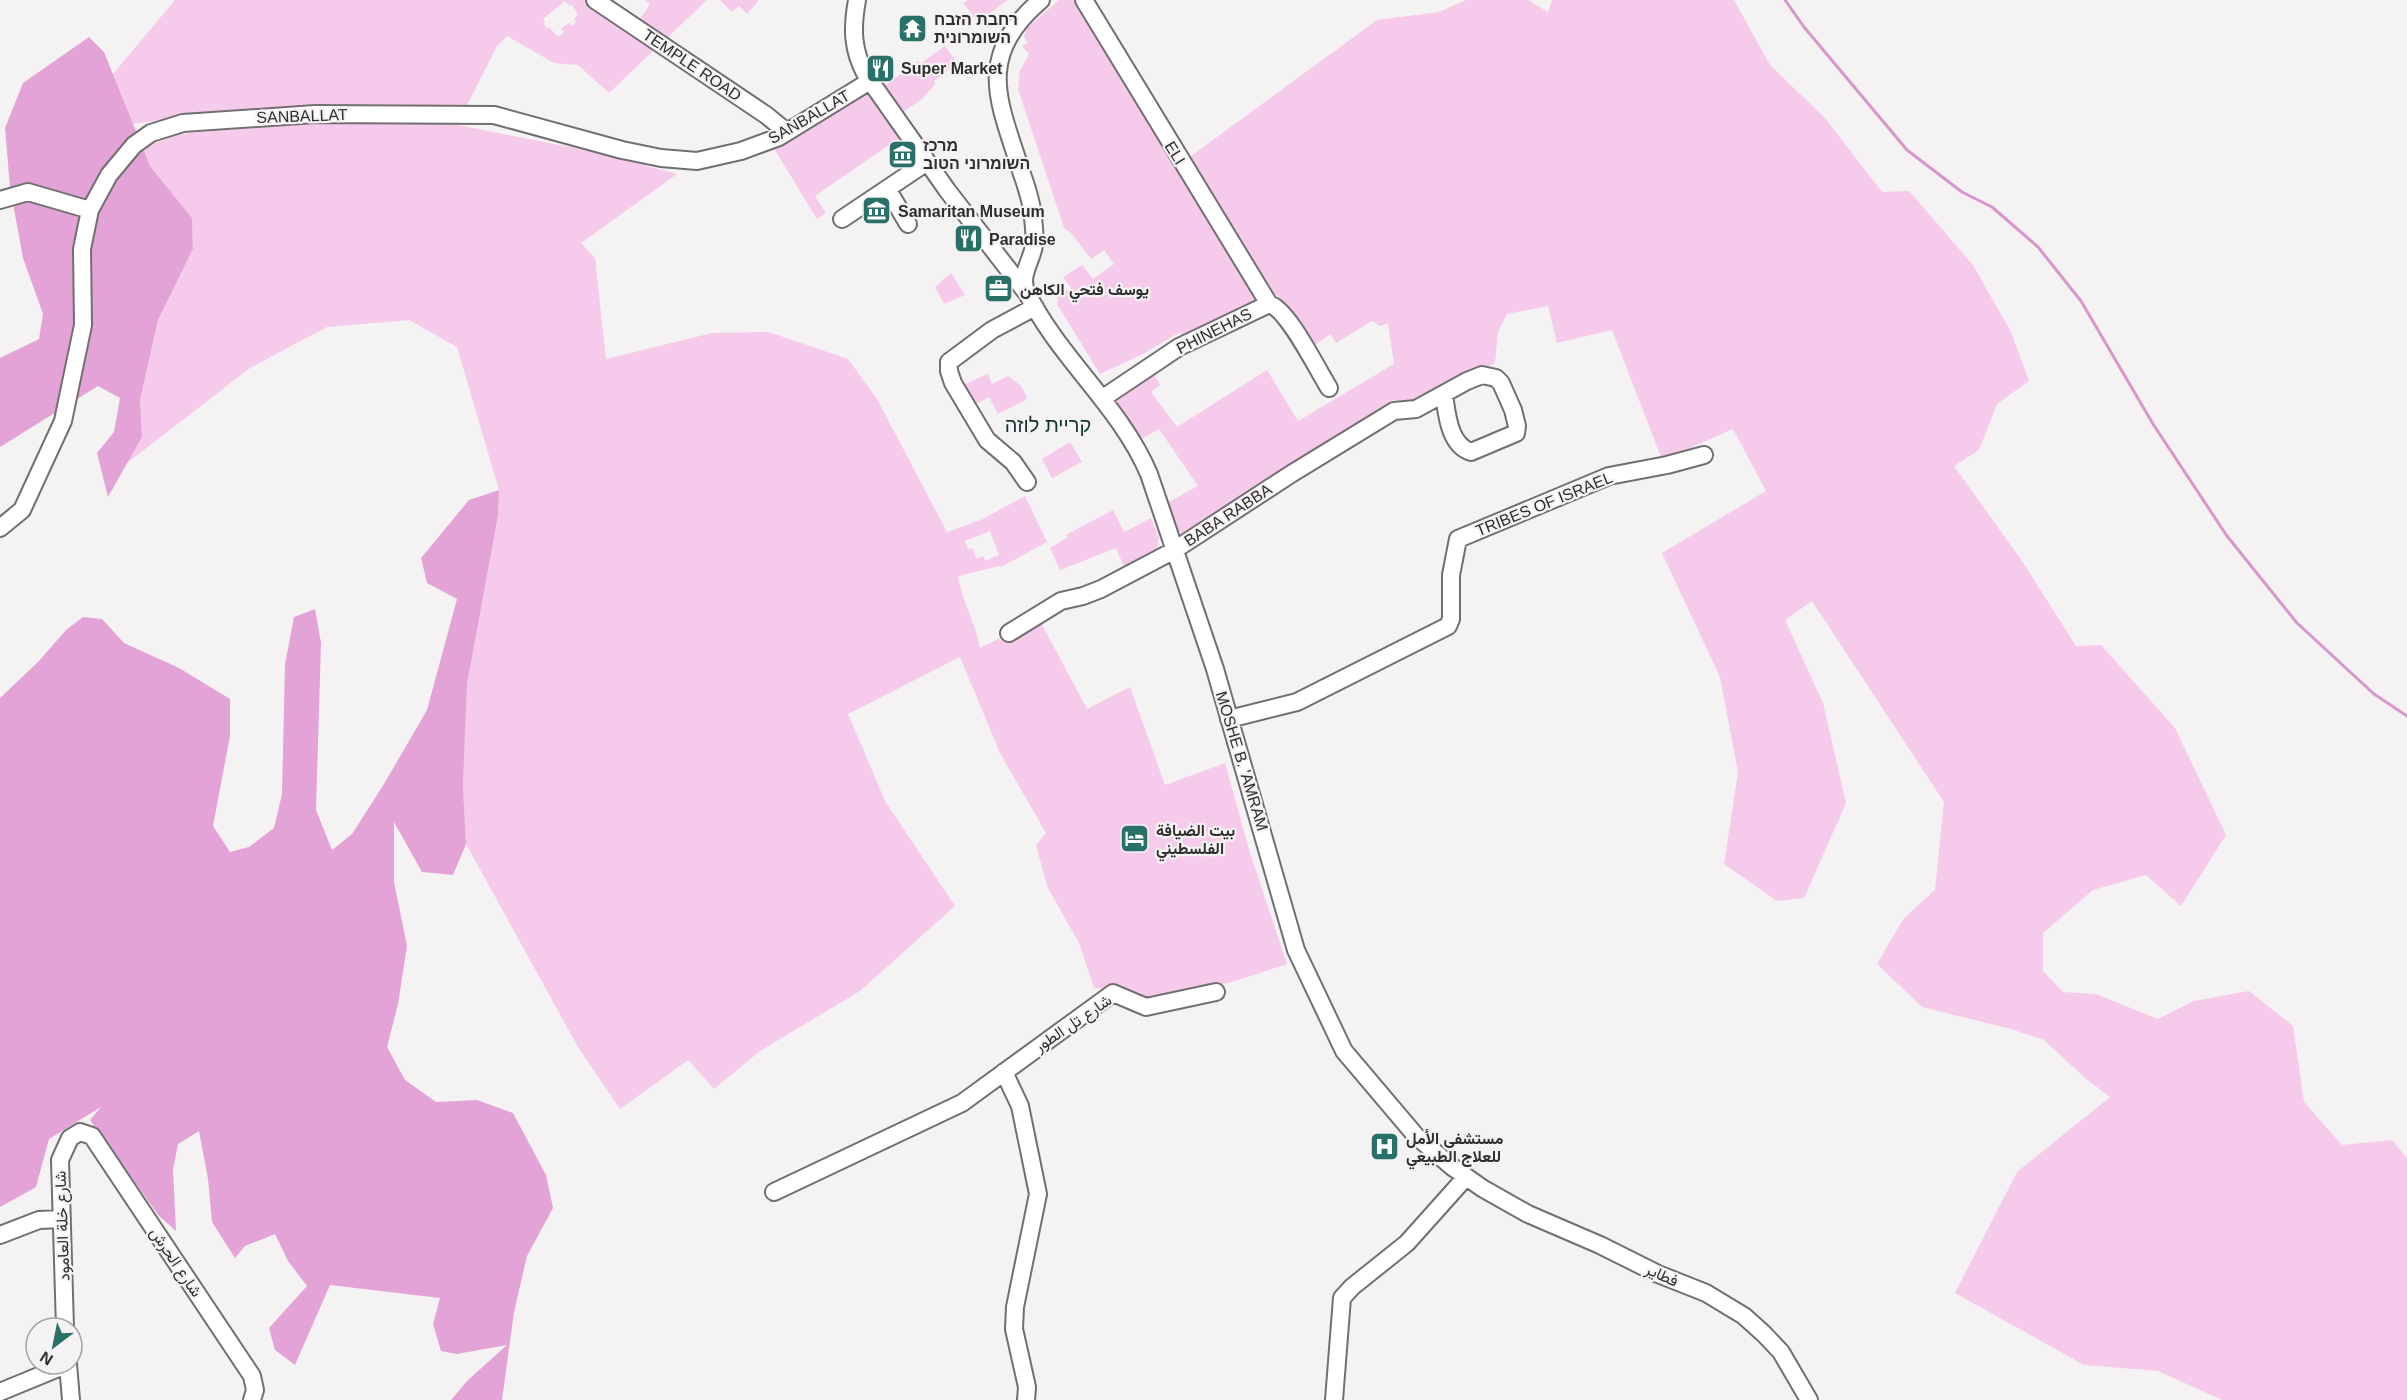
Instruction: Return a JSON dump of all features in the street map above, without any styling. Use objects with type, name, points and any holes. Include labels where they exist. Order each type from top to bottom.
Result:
[{"type":"street","name":"TEMPLE ROAD","points":[[595,0],[766,115],[787,132]]},
{"type":"street","name":"MOSHE B. 'AMRAM","points":[[857,0],[853,25],[854,46],[861,66],[870,81],[927,162],[1103,398],[1146,467],[1158,496],[1173,550],[1207,646],[1296,950],[1340,1044],[1416,1136],[1482,1188]]},
{"type":"street","points":[[1026,292],[1023,282],[1034,244],[1033,213],[1001,110],[997,74],[1002,51],[1009,35],[1041,0]]},
{"type":"street","name":"ELI","points":[[1084,0],[1269,304]]},
{"type":"street","name":"SANBALLAT","points":[[0,528],[22,510],[63,422],[83,326],[82,249],[90,210],[101,186],[134,145],[161,128],[183,123],[315,114],[494,115],[622,150],[661,158],[697,161],[741,152],[787,132],[870,81]]},
{"type":"street","points":[[842,219],[927,162]]},
{"type":"street","points":[[888,190],[908,224]]},
{"type":"street","points":[[0,200],[28,192],[90,210]]},
{"type":"street","name":"PHINEHAS","points":[[1103,398],[1179,346],[1269,304],[1275,306],[1288,321],[1329,388]]},
{"type":"street","points":[[1027,482],[1013,462],[987,440],[953,384],[949,362],[992,330],[1035,307]]},
{"type":"street","name":"BABA RABBA","points":[[1009,633],[1061,601],[1101,589],[1173,550],[1394,411],[1416,409],[1482,375],[1496,378],[1501,383],[1513,410],[1517,426],[1516,433],[1471,452],[1466,450],[1459,445],[1453,434],[1444,395]]},
{"type":"street","name":"TRIBES OF ISRAEL","points":[[1229,718],[1298,702],[1448,626],[1451,619],[1451,575],[1458,539],[1609,476],[1704,455]]},
{"type":"street","name":"شارع تل الطور","points":[[1004,1072],[1113,993],[1146,1007],[1216,992]]},
{"type":"street","points":[[774,1192],[962,1103],[1004,1072],[1020,1106],[1038,1194],[1015,1307],[1014,1329],[1027,1388],[1026,1400]]},
{"type":"street","name":"شارع خلة العامود","points":[[65,1316],[60,1160],[70,1138],[80,1132]]},
{"type":"street","name":"شارع الحرش","points":[[80,1132],[92,1137],[252,1376],[255,1390],[252,1400]]},
{"type":"street","points":[[1334,1400],[1342,1298],[1352,1287],[1407,1243],[1466,1177]]},
{"type":"street","name":"فطاير","points":[[1482,1188],[1527,1214],[1727,1304],[1755,1324],[1777,1347],[1792,1368],[1809,1400]]},
{"type":"street","points":[[0,1235],[39,1220],[62,1219]]},
{"type":"street","points":[[0,1392],[39,1376]]},
{"type":"street","points":[[69,1376],[71,1400]]},
{"type":"shaded area","points":[[175,0],[587,0],[656,48],[609,93],[578,65],[554,63],[507,36],[497,46],[466,107],[257,111],[132,124],[113,74]],"holes":[[[565,1],[570,6],[572,5],[578,15],[574,19],[576,22],[572,26],[569,23],[561,29],[564,32],[558,37],[549,27],[547,28],[543,19]]]},
{"type":"shaded area","points":[[644,0],[707,0],[665,40],[639,21],[650,4]]},
{"type":"shaded area","points":[[720,0],[759,0],[747,14],[739,6],[732,12]]},
{"type":"shaded area","points":[[968,0],[1008,0],[978,22],[963,3]]},
{"type":"shaded area","points":[[1059,0],[1078,0],[1260,299],[1183,339],[1180,333],[1143,354],[1100,374],[1057,304],[1058,295],[1071,288],[1063,277],[1082,265],[1093,279],[1114,264],[1104,250],[1091,259],[1071,233],[1064,228],[1018,89],[1020,71],[1029,54],[1022,46],[1028,43],[1024,37],[1027,28]]},
{"type":"shaded area","points":[[1466,0],[1528,0],[1548,12],[1552,0],[1734,0],[1770,65],[1825,118],[1882,192],[1909,191],[1973,265],[2011,332],[2029,381],[1997,404],[1979,450],[1954,466],[2022,561],[2076,646],[2101,645],[2175,728],[2226,835],[2181,906],[2146,875],[2093,890],[2043,933],[2043,971],[2063,992],[2096,994],[2158,1019],[2194,1001],[2249,991],[2293,1026],[2304,1102],[2342,1145],[2392,1140],[2407,1158],[2407,1400],[2222,1400],[2158,1371],[2084,1365],[1955,1293],[2017,1172],[2110,1097],[2085,1078],[2044,1040],[2011,1029],[1922,1007],[1877,964],[1904,918],[1935,890],[1944,802],[1812,601],[1785,620],[1823,703],[1846,803],[1804,898],[1777,901],[1724,864],[1738,772],[1720,677],[1662,553],[1766,491],[1733,429],[1662,460],[1612,330],[1557,343],[1548,306],[1507,314],[1498,332],[1495,363],[1411,403],[1393,400],[1259,492],[1191,534],[1183,534],[1174,527],[1165,504],[1198,486],[1159,429],[1136,442],[1110,399],[1153,373],[1160,385],[1151,392],[1177,427],[1267,370],[1298,421],[1394,364],[1388,323],[1380,326],[1372,321],[1336,343],[1331,334],[1312,347],[1276,294],[1272,297],[1189,166],[1191,156],[1377,20],[1439,12]]},
{"type":"shaded area","points":[[89,37],[104,52],[150,166],[192,218],[193,249],[158,320],[140,400],[142,437],[108,497],[97,453],[114,432],[120,398],[98,386],[0,447],[0,358],[39,339],[43,314],[23,258],[10,187],[5,128],[23,83]]},
{"type":"shaded area","points":[[945,46],[957,63],[934,81],[935,84],[922,99],[900,114],[883,87],[918,61],[920,64]]},
{"type":"shaded area","points":[[867,90],[899,138],[815,196],[826,213],[817,219],[772,145]]},
{"type":"shaded area","points":[[447,123],[590,151],[677,174],[581,243],[595,258],[606,359],[712,333],[769,332],[848,359],[877,399],[947,532],[983,519],[1025,496],[1047,542],[1001,567],[958,576],[980,648],[1039,619],[1087,709],[1130,687],[1165,785],[1225,763],[1250,853],[1287,964],[1232,982],[1144,1003],[1112,989],[1094,988],[1079,943],[1047,886],[1036,845],[1046,833],[1000,753],[960,657],[848,714],[885,801],[955,906],[860,991],[760,1051],[714,1089],[688,1060],[620,1109],[578,1047],[466,844],[463,787],[467,684],[498,516],[499,490],[457,347],[409,320],[327,327],[250,368],[127,463],[142,437],[140,400],[158,320],[193,249],[192,218],[150,166],[142,148],[179,134],[297,124]],"holes":[[[990,531],[999,555],[985,561],[983,556],[977,559],[972,548],[968,549],[965,541]]]},
{"type":"shaded area","points":[[951,273],[965,295],[944,304],[935,287]]},
{"type":"shaded area","points":[[988,374],[992,384],[1008,376],[1021,386],[1027,397],[1024,401],[998,414],[989,397],[970,407],[961,386]]},
{"type":"shaded area","points":[[1070,442],[1082,462],[1052,478],[1042,459]]},
{"type":"shaded area","points":[[499,490],[498,516],[467,684],[463,787],[466,844],[453,875],[422,872],[394,822],[394,882],[407,946],[398,1004],[387,1047],[405,1080],[436,1102],[477,1100],[513,1113],[546,1175],[553,1208],[527,1256],[514,1312],[502,1400],[451,1400],[468,1380],[507,1345],[457,1354],[441,1351],[433,1324],[440,1298],[330,1285],[295,1365],[275,1350],[269,1328],[307,1286],[288,1261],[275,1234],[245,1246],[235,1258],[212,1222],[208,1179],[199,1131],[178,1144],[173,1170],[176,1231],[159,1216],[90,1120],[101,1107],[49,1139],[36,1187],[0,1207],[0,698],[39,661],[66,630],[83,617],[102,619],[124,643],[179,668],[230,699],[230,736],[213,826],[230,852],[249,847],[274,828],[282,794],[285,664],[294,617],[315,609],[321,643],[316,810],[332,850],[352,834],[427,710],[457,599],[427,583],[421,558],[469,500]]},
{"type":"shaded area","points":[[1113,510],[1124,532],[1151,518],[1159,538],[1157,550],[1126,571],[1116,548],[1060,570],[1050,548],[1068,537],[1066,535]]},
{"type":"waterway","points":[[1785,0],[1804,27],[1907,150],[1962,192],[1992,207],[2038,247],[2081,301],[2153,424],[2227,536],[2297,623],[2374,694],[2407,716]]},
{"type":"place","name":"רחבת הזבח השומרונית","points":[[913,28]]},
{"type":"place","name":"Super Market","points":[[880,68]]},
{"type":"place","name":"מרכז השומרוני הטוב","points":[[902,154]]},
{"type":"place","name":"Samaritan Museum","points":[[877,211]]},
{"type":"place","name":"Paradise","points":[[968,239]]},
{"type":"place","name":"يوسف فتحي الكاهن","points":[[999,289]]},
{"type":"place","name":"بيت الضيافة الفلسطيني","points":[[1135,839]]},
{"type":"place","name":"مستشفى الأمل للعلاج الطبيعي","points":[[1385,1147]]},
{"type":"district","name":"קריית לוזה","points":[[1048,425]]}]
